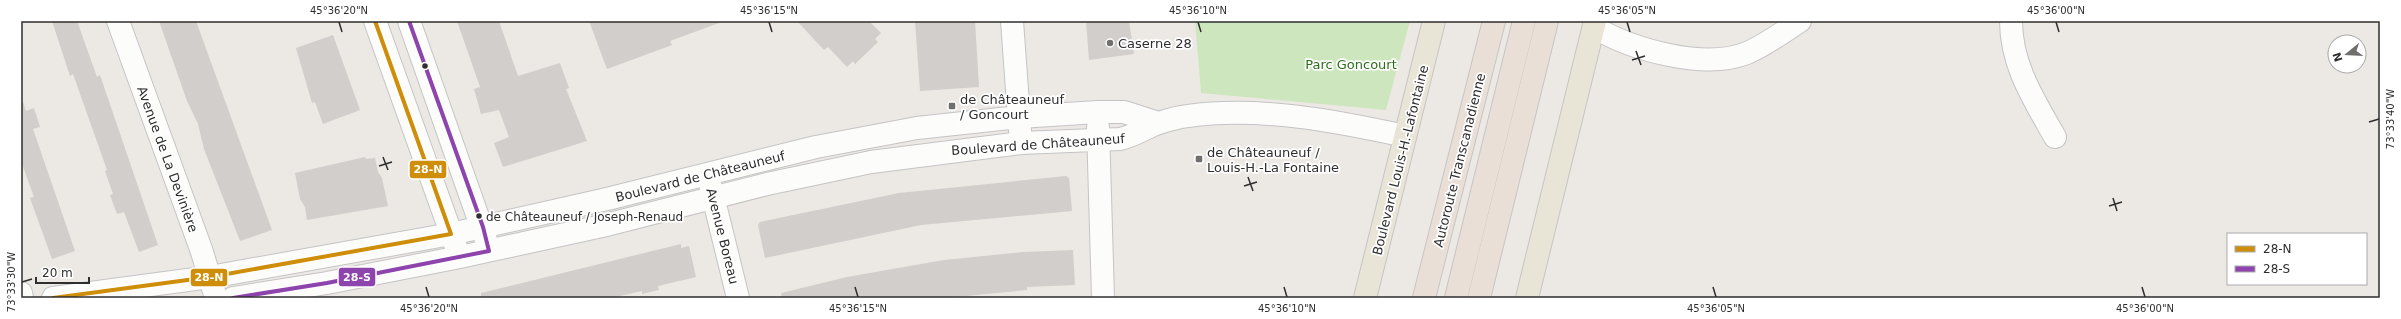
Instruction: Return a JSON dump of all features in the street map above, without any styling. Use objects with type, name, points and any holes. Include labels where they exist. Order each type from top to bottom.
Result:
[{"type":"highway","name":"Autoroute Transcanadienne","points":[[1424,298],[1494,21]]},
{"type":"highway","points":[[1456,298],[1524,21]]},
{"type":"highway","points":[[1479,298],[1547,21]]},
{"type":"main road","name":"Boulevard Louis-H.-Lafontaine","points":[[1366,298],[1434,21]]},
{"type":"main road","points":[[1527,298],[1595,24]]},
{"type":"street","name":"Avenue de La Devinière","points":[[118,21],[210,277],[216,298]]},
{"type":"street","points":[[375,21],[460,257]]},
{"type":"street","points":[[408,21],[483,227],[489,251]]},
{"type":"street","points":[[1012,21],[1021,143]]},
{"type":"street","points":[[1595,24],[1620,41],[1660,52],[1702,59],[1718,59],[1748,52],[1800,21]]},
{"type":"street","points":[[2011,21],[2013,48],[2016,63],[2032,97],[2055,137]]},
{"type":"street","name":"Boulevard de Châteauneuf","points":[[53,298],[210,277],[451,234],[865,137],[917,128],[1019,117],[1098,112],[1124,112],[1158,123]]},
{"type":"street","points":[[1098,112],[1103,298]]},
{"type":"street","name":"Boulevard de Châteauneuf","points":[[233,298],[327,283],[489,251],[870,162],[1021,143],[1098,141],[1135,136],[1158,123],[1188,116],[1235,113],[1272,115],[1405,136]]},
{"type":"street","name":"Avenue Boreau","points":[[707,174],[738,298]]},
{"type":"street","points":[[21,294],[22,298]]},
{"type":"green space","name":"Parc Goncourt","points":[[1195,21],[1410,21],[1386,110],[1201,93]]},
{"type":"building","points":[[52,21],[77,21],[97,77],[100,75],[158,245],[139,252],[124,212],[117,214],[110,195],[113,194],[105,171],[107,170],[73,74],[70,76]]},
{"type":"building","points":[[159,21],[196,21],[272,230],[240,241],[204,149],[198,124],[187,101]]},
{"type":"building","points":[[457,21],[499,21],[518,76],[560,63],[569,88],[566,89],[587,141],[503,167],[494,143],[509,137],[499,110],[481,114],[474,89],[480,87]]},
{"type":"building","points":[[589,21],[719,21],[719,23],[670,41],[672,45],[607,69]]},
{"type":"building","points":[[797,21],[869,21],[881,33],[875,39],[878,42],[855,64],[853,61],[847,67],[828,47],[824,50]]},
{"type":"building","points":[[915,21],[975,21],[979,87],[920,91]]},
{"type":"building","name":"Caserne 28","points":[[1086,21],[1129,21],[1134,54],[1089,60]]},
{"type":"building","points":[[333,35],[360,110],[323,124],[315,102],[312,103],[296,48]]},
{"type":"building","points":[[21,102],[23,102],[26,111],[34,108],[40,127],[33,129],[75,251],[52,259],[30,198],[34,197],[21,161]]},
{"type":"building","points":[[365,157],[366,159],[375,158],[378,172],[382,178],[388,206],[307,220],[305,207],[300,199],[295,173]]},
{"type":"building","points":[[1066,176],[1069,178],[1072,211],[921,225],[765,258],[758,225],[760,222],[899,193]]},
{"type":"building","points":[[681,244],[681,248],[689,246],[696,277],[658,286],[659,290],[642,294],[642,291],[611,298],[481,298],[481,293]]},
{"type":"building","points":[[1073,250],[1075,285],[1027,287],[1027,290],[945,298],[782,298],[781,293],[847,277],[944,260],[1024,252]]},
{"type":"transit line","name":"28-N","points":[[53,298],[210,277],[451,234],[375,21]]},
{"type":"transit line","name":"28-S","points":[[233,298],[327,283],[489,251],[483,227],[409,21]]},
{"type":"place","name":"Caserne 28","points":[[1110,43]]},
{"type":"place","name":"de Châteauneuf / Goncourt","points":[[952,106]]},
{"type":"place","name":"de Châteauneuf / Louis-H.-La Fontaine","points":[[1199,159]]},
{"type":"place","name":"de Châteauneuf / Joseph-Renaud","points":[[479,216]]}]
